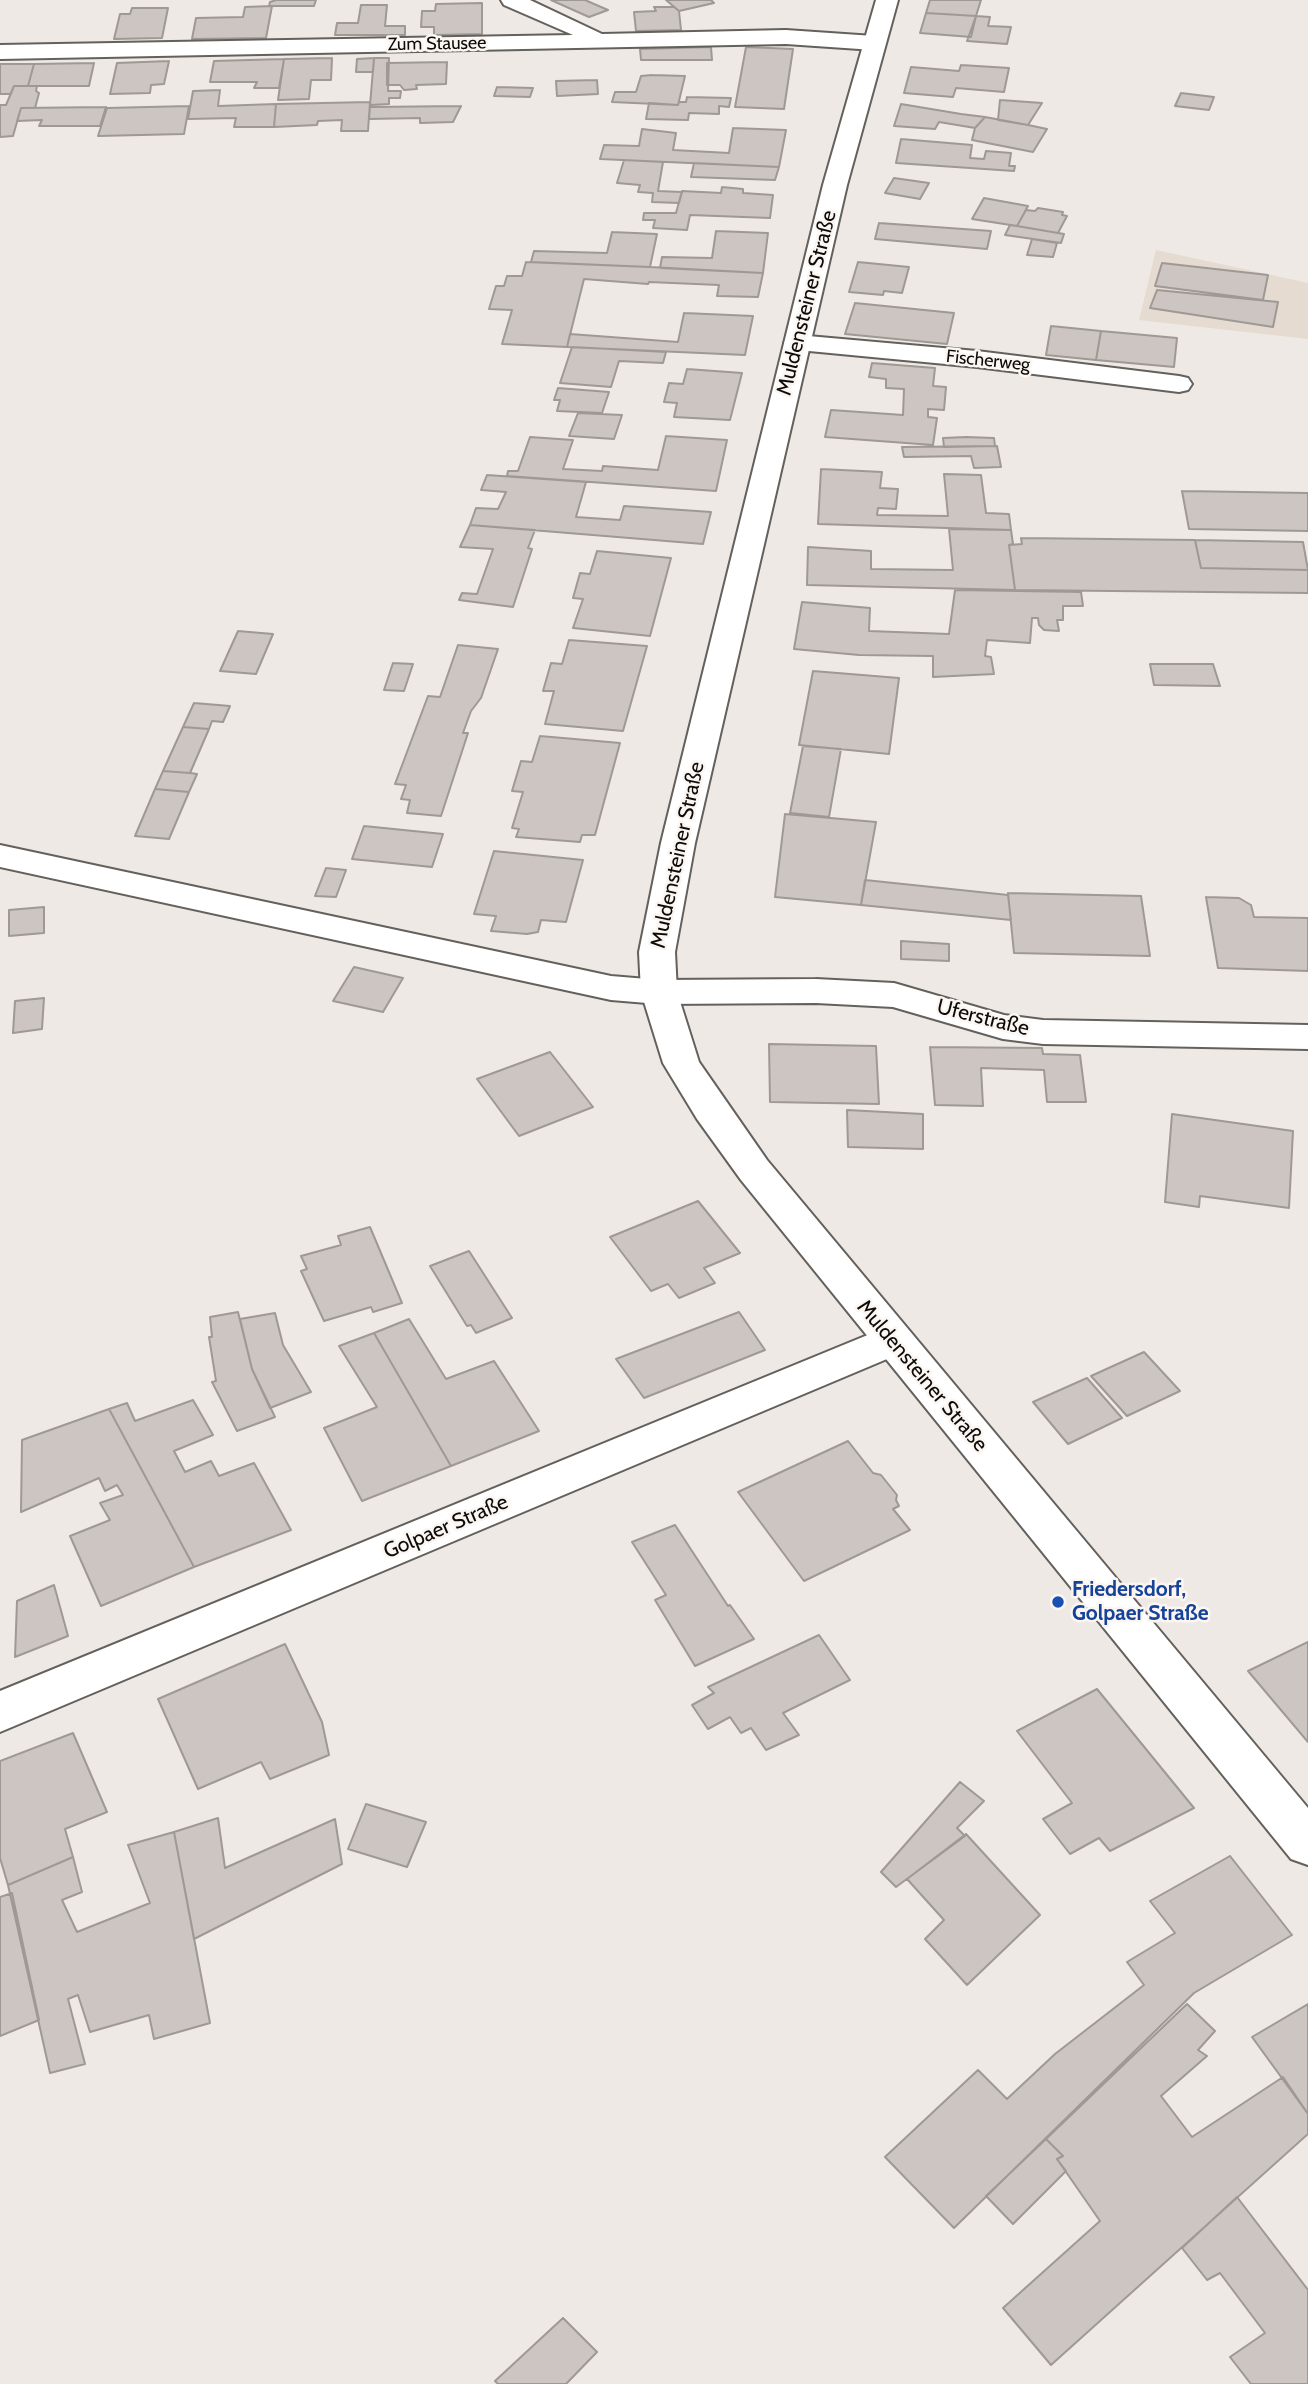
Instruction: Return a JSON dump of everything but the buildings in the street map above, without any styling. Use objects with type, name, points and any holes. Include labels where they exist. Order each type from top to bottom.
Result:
[{"type":"street","points":[[512,0],[603,40]]},
{"type":"street","name":"Muldensteiner Straße","points":[[887,0],[797,343],[660,923],[657,952],[659,992],[681,1063],[710,1110],[754,1170],[1308,1844]]},
{"type":"street","name":"Zum Stausee","points":[[0,52],[794,37],[874,43]]},
{"type":"street","name":"Fischerweg","points":[[797,343],[977,359],[1179,384]]},
{"type":"street","name":"Uferstraße","points":[[0,856],[584,983],[659,992],[816,991],[894,995],[1003,1027],[1043,1032],[1308,1037]]},
{"type":"street","name":"Golpaer Straße","points":[[0,1712],[892,1340]]},
{"type":"shaded area","points":[[1156,250],[1308,283],[1308,339],[1139,320]]},
{"type":"place","name":"Friedersdorf, Golpaer Straße","points":[[1058,1602]]}]
